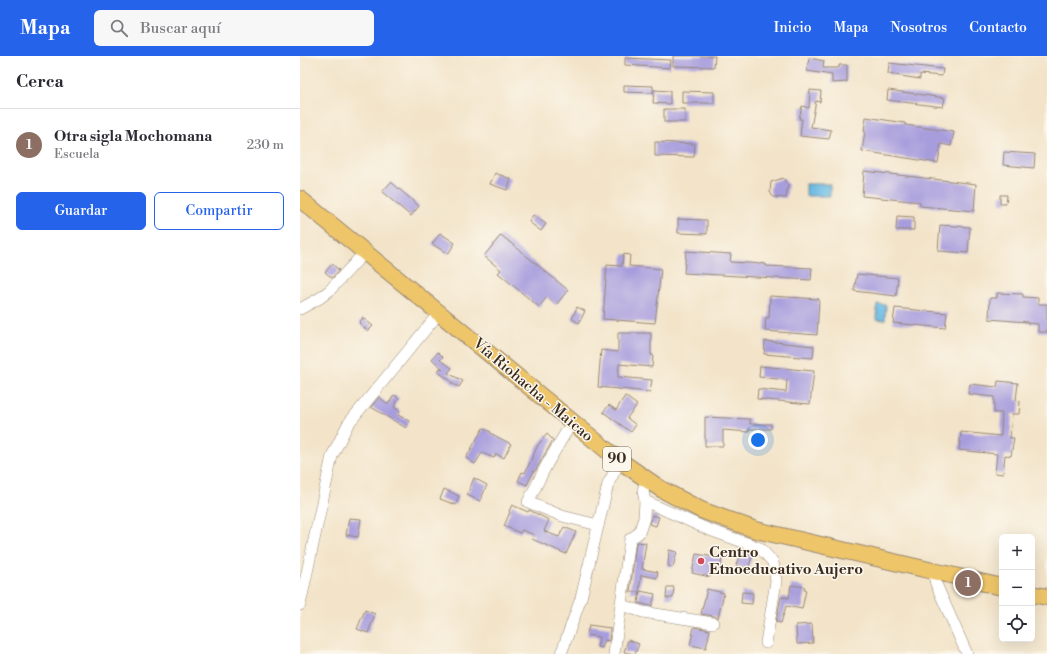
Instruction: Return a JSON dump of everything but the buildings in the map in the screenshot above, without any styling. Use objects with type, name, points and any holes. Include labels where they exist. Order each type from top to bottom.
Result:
[{"type":"highway","name":"Vía Riohacha - Maicao","points":[[300,199],[620,461],[660,489],[701,510],[756,530],[999,586]]},
{"type":"highway","points":[[1035,595],[1047,597]]},
{"type":"street","points":[[300,309],[320,298],[330,290],[365,252]]},
{"type":"street","points":[[300,605],[332,456],[348,424],[439,313]]},
{"type":"street","points":[[572,422],[547,464],[528,502],[562,516],[598,526]]},
{"type":"street","points":[[561,654],[581,598],[608,484],[620,461]]},
{"type":"street","points":[[614,654],[630,539],[639,533],[644,518],[646,501],[643,491],[646,480]]},
{"type":"street","points":[[646,501],[707,529],[760,548],[773,562],[776,581],[766,643]]},
{"type":"street","points":[[933,572],[936,584],[968,654]]},
{"type":"street","points":[[621,605],[643,612],[713,623]]},
{"type":"water","points":[[806,184],[830,184],[830,196],[806,196]]},
{"type":"water","points":[[877,304],[886,305],[885,320],[876,319]]},
{"type":"place","name":"Centro Etnoeducativo Aujero","points":[[701,561]]},
{"type":"place","name":"Otra sigla Mochomana","points":[[968,583]]}]
